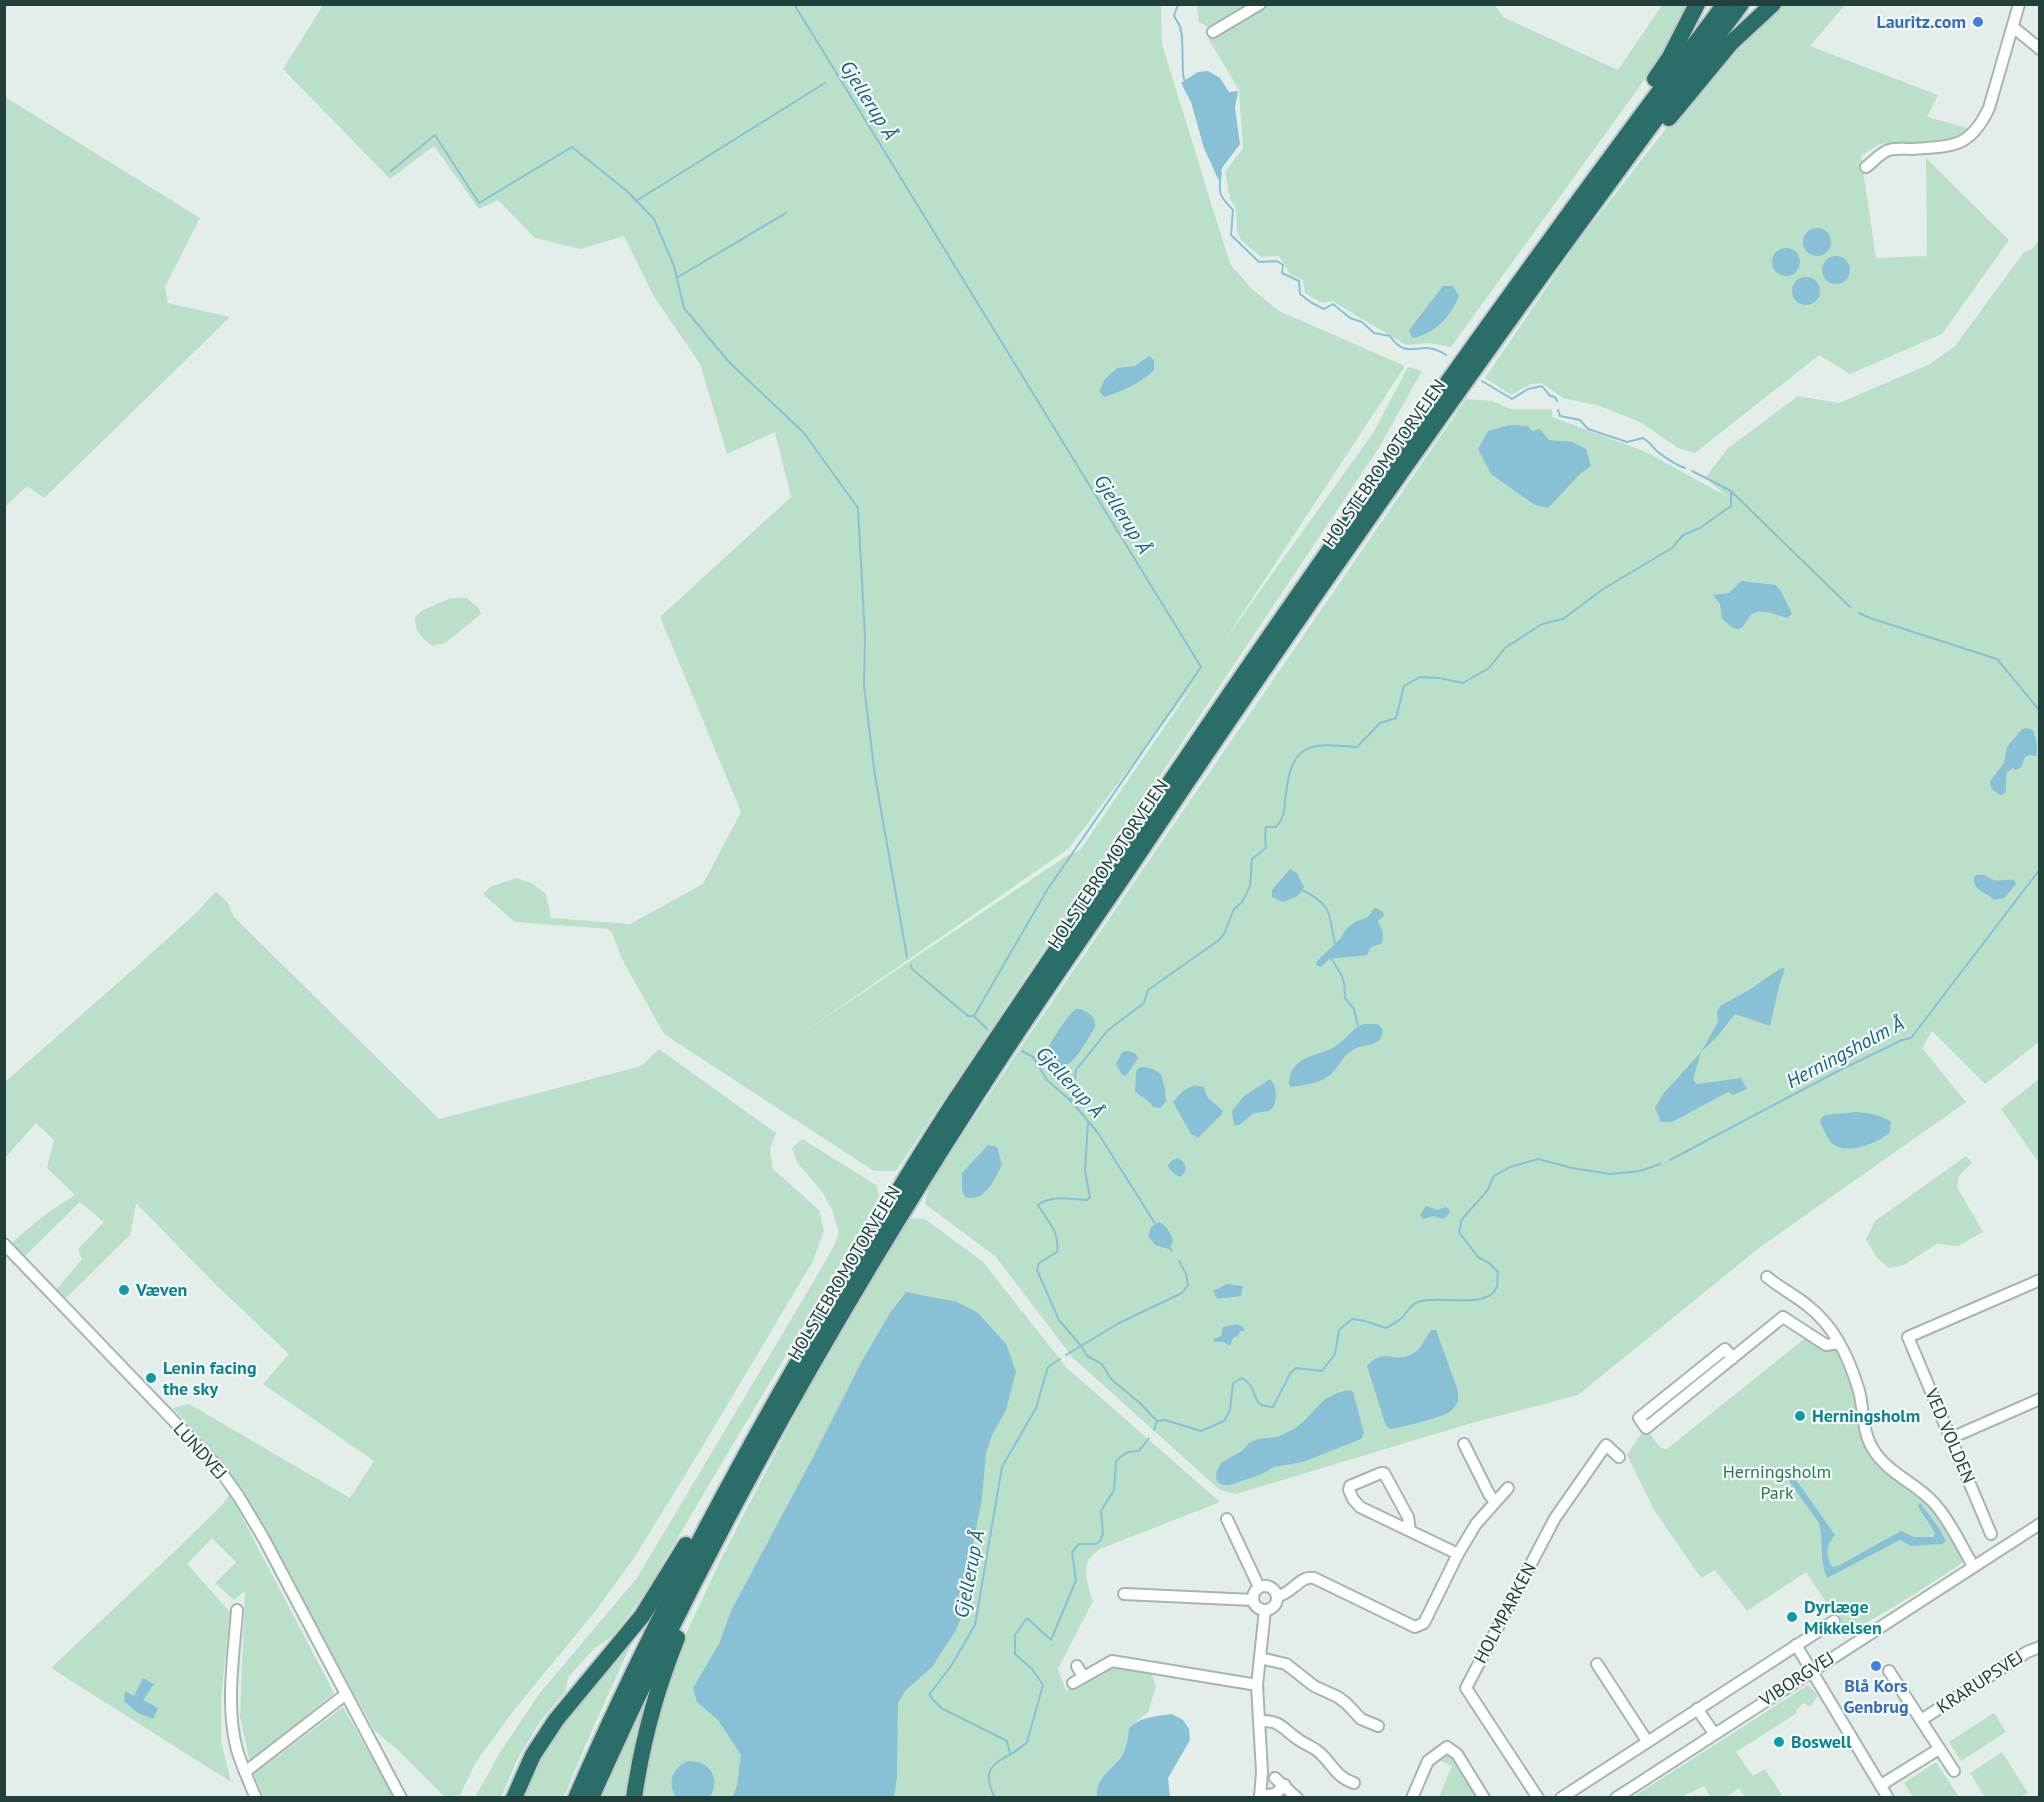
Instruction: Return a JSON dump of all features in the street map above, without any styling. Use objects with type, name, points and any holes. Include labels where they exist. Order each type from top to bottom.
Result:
[{"type":"highway","points":[[1472,348],[1503,297],[1670,57],[1697,4]]},
{"type":"highway","name":"HOLSTEBROMOTORVEJEN","points":[[576,1797],[709,1521],[855,1263],[953,1104],[1227,697],[1472,348],[1725,4]]},
{"type":"highway","name":"HOLSTEBROMOTORVEJEN","points":[[591,1797],[621,1730],[721,1528],[858,1285],[974,1099],[1240,702],[1399,474],[1556,255],[1741,4]]},
{"type":"highway","points":[[1556,255],[1576,235],[1731,43],[1773,4]]},
{"type":"highway","points":[[634,1797],[650,1715],[668,1661],[804,1378]]},
{"type":"highway","points":[[514,1797],[533,1755],[547,1732],[642,1616],[783,1388]]},
{"type":"street","points":[[1213,32],[1260,4]]},
{"type":"street","points":[[1866,167],[1888,150],[1948,147],[1973,134],[1982,123],[1989,108],[2019,4]]},
{"type":"street","points":[[2013,27],[2040,49]]},
{"type":"street","name":"LUNDVEJ","points":[[4,1244],[217,1466],[264,1539],[401,1797]]},
{"type":"street","points":[[1767,1277],[1821,1316],[1839,1343],[1859,1391],[1865,1430],[1871,1446],[1892,1472],[1934,1502],[1973,1566]]},
{"type":"street","name":"VED VOLDEN","points":[[1991,1534],[1908,1337],[2040,1280]]},
{"type":"street","points":[[1733,1358],[1725,1349],[1639,1418],[1646,1428],[1733,1358],[1783,1317],[1826,1345],[1839,1343]]},
{"type":"street","points":[[1951,1438],[2040,1399]]},
{"type":"street","points":[[1464,1444],[1495,1502]]},
{"type":"street","name":"HOLMPARKEN","points":[[1538,1797],[1466,1688],[1555,1518],[1606,1445],[1619,1457]]},
{"type":"street","points":[[1410,1531],[1408,1517],[1384,1473],[1350,1486],[1349,1490],[1353,1499],[1360,1507],[1410,1531],[1458,1554]]},
{"type":"street","points":[[1278,1596],[1270,1586],[1259,1587],[1254,1593],[1253,1600],[1257,1607],[1265,1610],[1274,1606],[1278,1596],[1289,1592],[1308,1577],[1415,1627],[1420,1626],[1424,1623],[1458,1554],[1476,1524],[1508,1488]]},
{"type":"street","points":[[1227,1519],[1259,1587]]},
{"type":"street","name":"VIBORGVEJ","points":[[1616,1797],[2040,1524]]},
{"type":"street","points":[[1124,1594],[1253,1600]]},
{"type":"street","points":[[237,1610],[231,1699],[234,1733],[245,1772],[256,1797]]},
{"type":"street","points":[[1265,1610],[1257,1685],[1262,1772],[1260,1797],[1275,1794],[1285,1785]]},
{"type":"street","points":[[1560,1797],[1834,1621]]},
{"type":"street","points":[[1796,1645],[1888,1797]]},
{"type":"street","name":"KRARUPSVEJ","points":[[1921,1720],[2027,1652],[2040,1647]]},
{"type":"street","points":[[1260,1658],[1277,1660],[1294,1668],[1314,1686],[1338,1697],[1370,1726]]},
{"type":"street","points":[[1073,1683],[1112,1661],[1257,1685]]},
{"type":"street","points":[[1597,1664],[1647,1741]]},
{"type":"street","points":[[1077,1666],[1083,1677]]},
{"type":"street","points":[[1890,1671],[1954,1771]]},
{"type":"street","points":[[245,1772],[346,1694]]},
{"type":"street","points":[[1697,1709],[1714,1733]]},
{"type":"street","points":[[1259,1721],[1278,1722],[1298,1740],[1319,1752],[1348,1784]]},
{"type":"street","points":[[1412,1797],[1428,1761],[1447,1747],[1457,1754],[1484,1797]]},
{"type":"street","points":[[1881,1785],[1939,1749]]},
{"type":"street","points":[[1275,1778],[1297,1797]]},
{"type":"green space","points":[[323,5],[1161,5],[1162,44],[1230,264],[1252,289],[1279,311],[1405,366],[1225,640],[1373,433],[1408,367],[1422,371],[1380,446],[896,1171],[874,1171],[664,1034],[608,929],[515,922],[483,894],[490,887],[517,878],[533,884],[546,894],[551,918],[630,924],[703,884],[741,812],[660,617],[791,497],[775,432],[727,454],[700,364],[653,295],[624,236],[581,249],[535,238],[498,200],[479,209],[434,146],[390,179],[283,69]],"holes":[[[1199,677],[1080,850],[1068,855],[798,1036],[1068,849]]]},
{"type":"green space","points":[[1197,5],[1255,5],[1211,29],[1199,22]]},
{"type":"green space","points":[[1267,5],[1495,5],[1503,17],[1618,70],[1662,5],[1690,5],[1671,43],[1451,347],[1429,343],[1406,345],[1332,301],[1322,303],[1305,293],[1303,280],[1290,274],[1279,256],[1261,257],[1241,240],[1237,231],[1236,208],[1230,199],[1225,172],[1243,148],[1239,90],[1208,38]]},
{"type":"green space","points":[[1780,5],[1845,5],[1810,46],[1938,95],[1927,117],[1972,129],[1956,140],[1880,144],[1861,156],[1876,258],[1927,256],[1926,158],[2009,240],[1942,334],[1850,374],[1819,355],[1695,453],[1678,448],[1640,422],[1600,406],[1563,398],[1542,383],[1531,384],[1511,395],[1485,378],[1577,243],[1664,131],[1737,45]]},
{"type":"green space","points":[[5,97],[200,218],[165,287],[168,303],[230,317],[44,498],[27,486],[5,507]]},
{"type":"green space","points":[[2039,240],[2039,1042],[1985,1084],[1932,1031],[1922,1048],[1966,1102],[1759,1248],[1578,1395],[1475,1422],[1236,1494],[1220,1490],[1073,1358],[995,1256],[925,1204],[929,1186],[1023,1044],[1466,399],[1492,401],[1511,409],[1552,409],[1552,417],[1646,452],[1728,497],[1705,478],[1727,449],[1798,396],[1839,403],[1930,364],[1955,346],[2024,252],[2031,250]]},
{"type":"green space","points":[[451,598],[467,598],[481,614],[445,643],[432,646],[419,634],[415,617],[423,610]]},
{"type":"green space","points":[[216,891],[228,903],[234,917],[439,1119],[641,1066],[659,1049],[776,1133],[770,1149],[773,1169],[819,1210],[824,1231],[813,1261],[701,1449],[634,1558],[594,1613],[514,1710],[476,1762],[460,1795],[445,1797],[400,1752],[374,1730],[242,1489],[173,1408],[189,1404],[350,1498],[374,1461],[263,1384],[289,1354],[215,1284],[136,1203],[130,1235],[64,1300],[56,1290],[82,1259],[78,1249],[104,1222],[80,1202],[24,1257],[11,1243],[46,1214],[75,1195],[47,1168],[54,1140],[36,1123],[5,1158],[5,1082],[196,913]]},
{"type":"green space","points":[[2039,1079],[2039,1163],[2001,1109]]},
{"type":"green space","points":[[802,1139],[876,1185],[880,1197],[643,1596],[612,1637],[595,1648],[569,1676],[565,1692],[541,1720],[518,1758],[501,1797],[475,1797],[501,1751],[539,1694],[637,1578],[828,1257],[839,1234],[833,1212],[823,1193],[797,1162],[792,1148]]},
{"type":"green space","points":[[1966,1156],[1972,1162],[1959,1176],[1957,1187],[1983,1232],[1958,1246],[1937,1244],[1904,1265],[1889,1268],[1876,1257],[1866,1239],[1875,1221]]},
{"type":"green space","points":[[908,1218],[925,1219],[982,1261],[1067,1368],[1220,1502],[1100,1549],[1089,1560],[1086,1572],[1093,1601],[1058,1669],[1066,1691],[1112,1666],[1152,1675],[1156,1686],[1148,1712],[1129,1728],[1125,1750],[1098,1785],[1097,1797],[640,1798],[656,1718],[678,1651],[722,1557],[817,1372]]},
{"type":"green space","name":"Herningsholm Park","points":[[1804,1339],[1822,1349],[1836,1351],[1852,1390],[1867,1450],[1883,1469],[1917,1495],[1929,1508],[1946,1530],[1964,1562],[1847,1634],[1806,1572],[1747,1611],[1715,1570],[1701,1578],[1654,1510],[1627,1455],[1640,1435],[1647,1431],[1661,1448],[1667,1449]]},
{"type":"green space","points":[[230,1494],[334,1693],[250,1763],[240,1716],[245,1591],[234,1600],[215,1583],[236,1562],[212,1538],[187,1564],[230,1612],[221,1700],[221,1741],[231,1782],[51,1668],[175,1551],[222,1505]]},
{"type":"green space","points":[[633,1640],[564,1797],[519,1798],[560,1722]]},
{"type":"green space","points":[[660,1666],[636,1745],[626,1797],[602,1798]]},
{"type":"green space","points":[[1808,1685],[1818,1696],[1810,1707],[1804,1703],[1796,1710],[1797,1713],[1736,1752],[1753,1776],[1765,1769],[1782,1795],[1745,1797],[1739,1788],[1726,1797],[1710,1797],[1704,1786],[1681,1797],[1633,1797]]},
{"type":"green space","points":[[343,1707],[394,1797],[264,1797],[254,1774]]},
{"type":"green space","points":[[1994,1713],[2006,1732],[1961,1761],[1949,1742]]},
{"type":"green space","points":[[2002,1752],[2028,1793],[2020,1797],[1985,1797],[1970,1773]]},
{"type":"green space","points":[[1451,1756],[1479,1797],[1439,1797],[1452,1766],[1437,1759]]},
{"type":"green space","points":[[1936,1762],[1959,1797],[1913,1797],[1904,1783]]},
{"type":"water","points":[[1208,71],[1220,78],[1229,92],[1238,91],[1235,108],[1240,144],[1222,168],[1219,181],[1204,148],[1191,102],[1181,83],[1198,72]]},
{"type":"water","points":[[1817,228],[1827,232],[1831,242],[1827,252],[1817,256],[1807,252],[1803,242],[1807,232]]},
{"type":"water","points":[[1786,248],[1796,252],[1800,262],[1796,272],[1786,276],[1776,272],[1772,262],[1776,252]]},
{"type":"water","points":[[1836,256],[1846,260],[1850,270],[1846,280],[1836,284],[1826,280],[1822,270],[1826,260]]},
{"type":"water","points":[[1806,277],[1816,281],[1820,291],[1816,301],[1806,305],[1796,301],[1792,291],[1796,281]]},
{"type":"water","points":[[1443,286],[1453,286],[1459,296],[1451,311],[1434,329],[1412,338],[1409,330]]},
{"type":"water","points":[[1149,356],[1154,360],[1154,370],[1143,379],[1124,390],[1104,397],[1099,391],[1105,379],[1117,368],[1135,366]]},
{"type":"water","points":[[1510,425],[1528,426],[1532,431],[1540,429],[1549,440],[1572,442],[1586,449],[1591,466],[1581,473],[1548,508],[1535,505],[1491,474],[1478,449],[1488,431]]},
{"type":"water","points":[[1741,581],[1776,585],[1792,614],[1787,618],[1756,612],[1740,628],[1731,626],[1722,619],[1720,604],[1713,595],[1729,593]]},
{"type":"water","points":[[2022,729],[2033,730],[2036,756],[2025,757],[2020,768],[2015,770],[2013,768],[2007,772],[2005,793],[2001,795],[1991,788],[1990,781],[2004,763],[2007,747]]},
{"type":"water","points":[[1290,869],[1297,873],[1304,887],[1298,896],[1283,902],[1272,897],[1272,890]]},
{"type":"water","points":[[1976,875],[1985,875],[1996,880],[2014,880],[2016,884],[2004,898],[1994,900],[1975,885]]},
{"type":"water","points":[[1375,907],[1383,912],[1384,916],[1378,921],[1383,935],[1381,944],[1371,947],[1367,955],[1329,959],[1321,967],[1316,965],[1317,961],[1340,939],[1347,928],[1368,917]]},
{"type":"water","points":[[1781,968],[1785,969],[1770,1026],[1735,1014],[1717,1037],[1701,1052],[1718,1022],[1717,1013],[1720,1006]]},
{"type":"water","points":[[1080,1009],[1093,1017],[1095,1027],[1072,1061],[1066,1066],[1052,1068],[1046,1059],[1046,1051],[1068,1017],[1075,1010]]},
{"type":"water","points":[[1363,1024],[1378,1024],[1383,1030],[1382,1036],[1376,1043],[1351,1051],[1326,1078],[1311,1084],[1290,1087],[1291,1073],[1300,1061],[1335,1047]]},
{"type":"water","points":[[1128,1051],[1136,1054],[1138,1058],[1126,1076],[1122,1075],[1116,1064],[1122,1052]]},
{"type":"water","points":[[1701,1052],[1693,1080],[1697,1084],[1741,1078],[1747,1089],[1733,1095],[1728,1092],[1672,1122],[1661,1122],[1655,1108],[1663,1094]]},
{"type":"water","points":[[1144,1067],[1161,1074],[1166,1102],[1160,1108],[1153,1107],[1135,1091],[1136,1072],[1138,1068]]},
{"type":"water","points":[[1270,1079],[1276,1093],[1273,1108],[1269,1111],[1254,1113],[1239,1125],[1234,1125],[1232,1111],[1244,1096]]},
{"type":"water","points":[[1194,1085],[1204,1087],[1208,1098],[1223,1111],[1198,1138],[1191,1134],[1173,1102],[1183,1091]]},
{"type":"water","points":[[1857,1112],[1888,1120],[1891,1122],[1890,1132],[1872,1143],[1856,1148],[1842,1148],[1833,1144],[1826,1136],[1820,1122],[1821,1118],[1825,1115]]},
{"type":"water","points":[[988,1145],[997,1147],[1002,1164],[984,1193],[972,1198],[965,1197],[962,1190],[962,1173]]},
{"type":"water","points":[[1178,1158],[1186,1168],[1179,1177],[1168,1166],[1171,1161]]},
{"type":"water","points":[[1426,1206],[1438,1210],[1445,1207],[1450,1212],[1444,1219],[1433,1216],[1423,1219],[1420,1215]]},
{"type":"water","points":[[1159,1222],[1172,1238],[1169,1249],[1155,1245],[1148,1236],[1151,1227]]},
{"type":"water","points":[[1227,1284],[1243,1286],[1241,1296],[1217,1299],[1213,1291]]},
{"type":"water","points":[[906,1292],[957,1302],[977,1312],[1006,1344],[1016,1372],[1006,1410],[992,1435],[986,1453],[982,1498],[967,1576],[965,1607],[956,1630],[932,1667],[906,1690],[898,1703],[897,1777],[894,1797],[733,1797],[741,1755],[718,1720],[697,1702],[693,1688],[719,1644],[731,1611],[862,1361],[890,1313]]},
{"type":"water","points":[[1237,1324],[1245,1331],[1240,1331],[1238,1336],[1233,1338],[1230,1346],[1224,1342],[1214,1342],[1214,1339],[1221,1336],[1223,1327]]},
{"type":"water","points":[[1432,1330],[1436,1330],[1458,1391],[1458,1402],[1451,1411],[1444,1415],[1390,1429],[1386,1426],[1367,1366],[1378,1357],[1404,1357],[1414,1353]]},
{"type":"water","points":[[1350,1390],[1353,1392],[1364,1433],[1361,1439],[1303,1462],[1274,1467],[1262,1474],[1230,1485],[1219,1483],[1216,1479],[1217,1470],[1222,1462],[1242,1451],[1250,1442],[1277,1437],[1294,1429],[1325,1399]]},
{"type":"water","points":[[1787,1467],[1835,1535],[1828,1550],[1828,1558],[1832,1567],[1838,1566],[1901,1531],[1914,1537],[1934,1537],[1935,1533],[1918,1506],[1920,1503],[1946,1541],[1942,1544],[1911,1546],[1900,1540],[1827,1578],[1823,1565],[1819,1523],[1782,1471]]},
{"type":"water","points":[[143,1678],[154,1684],[143,1700],[158,1708],[153,1719],[138,1713],[124,1701],[125,1691],[134,1696]]},
{"type":"water","points":[[1172,1714],[1183,1720],[1189,1729],[1190,1740],[1168,1778],[1170,1797],[1097,1797],[1101,1780],[1123,1754],[1129,1728],[1143,1719]]},
{"type":"water","points":[[688,1761],[708,1767],[714,1777],[710,1797],[676,1797],[671,1781],[678,1767]]},
{"type":"waterway","name":"Gjellerup Å","points":[[794,4],[1201,667],[1047,890],[974,1016]]},
{"type":"waterway","points":[[1178,4],[1174,16],[1180,26],[1182,36],[1185,82]]},
{"type":"waterway","points":[[636,201],[825,83]]},
{"type":"waterway","points":[[391,171],[435,135],[479,203],[572,147],[628,192],[654,219],[674,266],[684,308],[729,362],[804,433],[858,508],[865,636],[864,686],[875,776],[907,957]]},
{"type":"waterway","points":[[1221,173],[1221,194],[1233,210],[1231,235],[1259,262],[1277,261],[1283,265],[1282,273],[1299,281],[1300,294],[1324,309],[1333,304],[1350,318],[1362,322],[1374,333],[1390,336],[1403,348],[1429,348],[1446,355]]},
{"type":"waterway","points":[[678,277],[786,213]]},
{"type":"waterway","points":[[1482,381],[1512,399],[1528,389],[1542,386],[1557,401]]},
{"type":"waterway","points":[[1558,410],[1560,416],[1580,420],[1588,429],[1627,442],[1643,438],[1664,457],[1685,468]]},
{"type":"waterway","points":[[1692,471],[1731,491],[1850,607]]},
{"type":"waterway","points":[[1071,1101],[1076,1070],[1108,1030],[1144,1003],[1148,990],[1219,940],[1224,934],[1234,909],[1242,902],[1250,886],[1252,859],[1266,848],[1266,827],[1276,827],[1282,819],[1289,776],[1293,763],[1299,755],[1316,746],[1357,747],[1380,723],[1396,718],[1404,686],[1420,677],[1463,683],[1489,668],[1505,648],[1542,624],[1563,619],[1603,589],[1672,548],[1683,535],[1700,528],[1731,506],[1731,491]]},
{"type":"waterway","points":[[1859,613],[1997,659],[2040,711]]},
{"type":"waterway","name":"Herningsholm Å","points":[[1670,1160],[1836,1072],[1902,1040],[1911,1038],[2040,869]]},
{"type":"waterway","points":[[1302,890],[1325,906],[1335,944]]},
{"type":"waterway","points":[[1331,958],[1342,976],[1345,998],[1354,1009],[1358,1026]]},
{"type":"waterway","points":[[911,965],[912,969],[968,1016],[974,1016]]},
{"type":"waterway","name":"Gjellerup Å","points":[[974,1016],[987,1029]]},
{"type":"waterway","name":"Gjellerup Å","points":[[1022,1051],[1033,1057],[1047,1080],[1071,1101],[1098,1133],[1156,1225]]},
{"type":"waterway","points":[[1088,1122],[1085,1171],[1090,1197],[1087,1200],[1055,1199],[1038,1205],[1055,1232],[1057,1252],[1039,1263],[1037,1270],[1059,1320],[1087,1356],[1102,1364],[1111,1379],[1157,1421]]},
{"type":"waterway","name":"Herningsholm Å","points":[[1154,1430],[1157,1421],[1165,1420],[1201,1431],[1224,1421],[1230,1410],[1233,1383],[1242,1378],[1250,1385],[1259,1403],[1273,1407],[1291,1372],[1296,1368],[1322,1371],[1335,1354],[1339,1330],[1352,1319],[1386,1328],[1402,1318],[1418,1302],[1474,1300],[1492,1294],[1497,1286],[1498,1272],[1478,1257],[1459,1232],[1462,1219],[1487,1191],[1494,1176],[1510,1167],[1538,1159],[1572,1168],[1610,1174],[1640,1171],[1660,1164]]},
{"type":"waterway","name":"Gjellerup Å","points":[[1168,1245],[1172,1251]]},
{"type":"waterway","name":"Gjellerup Å","points":[[1066,1355],[1119,1323],[1182,1293],[1188,1285],[1186,1274],[1179,1261]]},
{"type":"waterway","name":"Gjellerup Å","points":[[1010,1753],[1007,1741],[941,1708],[929,1695],[951,1666],[975,1625],[1002,1467],[1036,1408],[1048,1367],[1060,1359]]},
{"type":"waterway","name":"Herningsholm Å","points":[[995,1798],[990,1785],[991,1769],[996,1763],[1027,1742],[1043,1685],[1032,1669],[1015,1654],[1015,1635],[1027,1618],[1051,1640],[1076,1580],[1072,1552],[1079,1544],[1096,1544],[1100,1541],[1103,1534],[1101,1511],[1114,1490],[1116,1462],[1128,1452],[1139,1451],[1149,1438]]},
{"type":"place","name":"Lauritz.com","points":[[1978,22]]},
{"type":"place","name":"Væven","points":[[124,1290]]},
{"type":"place","name":"Lenin facing the sky","points":[[151,1378]]},
{"type":"place","name":"Herningsholm","points":[[1800,1416]]},
{"type":"place","name":"Dyrlæge Mikkelsen","points":[[1792,1617]]},
{"type":"place","name":"Blå Kors Genbrug","points":[[1876,1666]]},
{"type":"place","name":"Boswell","points":[[1779,1742]]}]
